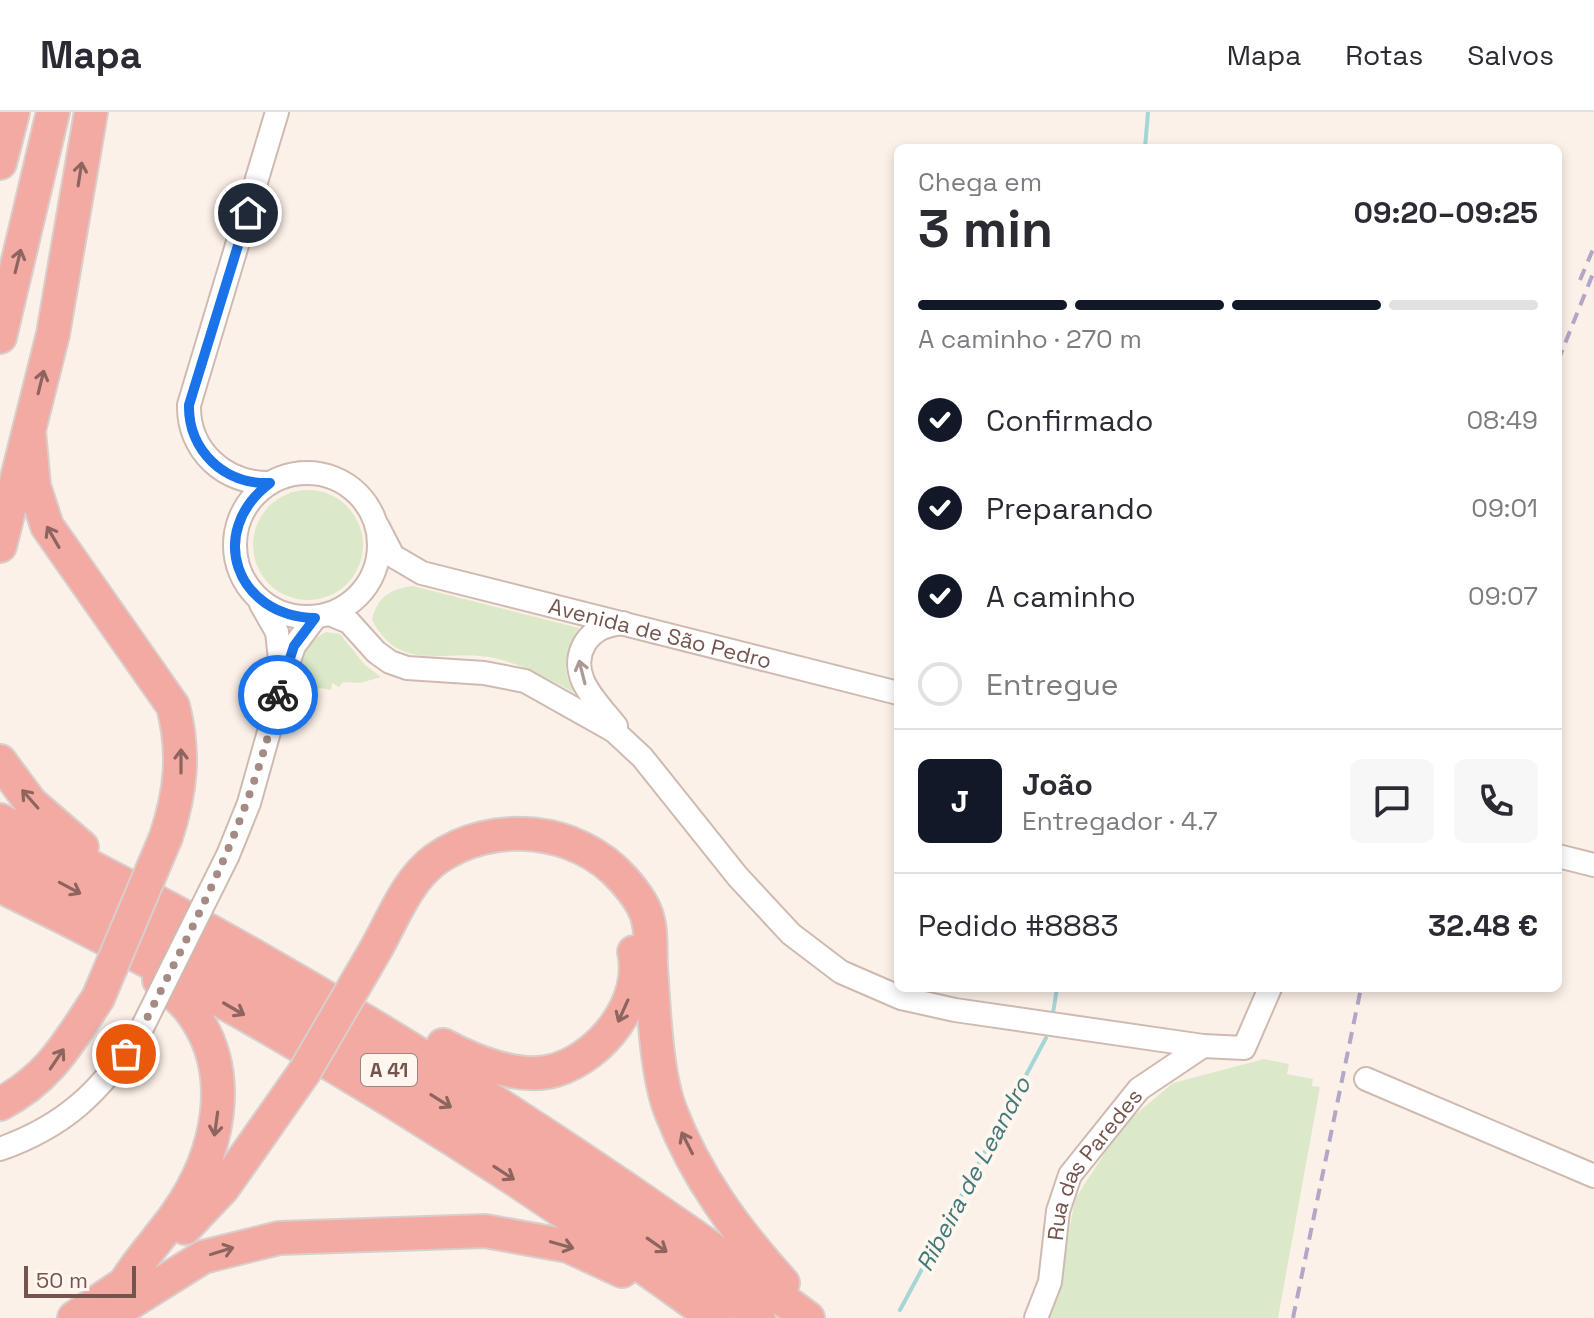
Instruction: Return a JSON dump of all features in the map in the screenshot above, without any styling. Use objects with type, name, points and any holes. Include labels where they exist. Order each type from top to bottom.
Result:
[{"type":"highway","points":[[0,163],[13,112]]},
{"type":"highway","points":[[0,337],[53,112]]},
{"type":"highway","points":[[0,546],[53,334],[91,112]]},
{"type":"highway","points":[[0,1104],[27,1090],[50,1069],[98,998],[166,837],[179,798],[182,769],[181,736],[173,706],[47,526],[34,486],[29,431]]},
{"type":"highway","points":[[0,761],[31,803],[131,886]]},
{"type":"highway","name":"A 41","points":[[0,820],[131,886],[378,1026],[582,1157],[808,1318]]},
{"type":"highway","points":[[382,952],[413,881],[435,860],[471,841],[518,833],[559,838],[587,849],[611,865],[631,888],[648,919],[655,1021],[670,1110],[719,1207],[814,1318]]},
{"type":"highway","points":[[106,1318],[235,1197],[382,952],[427,891],[449,871],[472,857],[512,848],[555,853],[578,861],[598,876],[627,915],[638,968],[623,1018],[588,1054],[554,1071],[504,1070],[473,1061],[416,1031],[378,1026]]},
{"type":"highway","name":"A 41","points":[[0,853],[180,948],[448,1105],[598,1204],[759,1318]]},
{"type":"highway","points":[[0,886],[219,1000],[426,1124],[563,1212],[712,1317]]},
{"type":"highway","points":[[92,932],[146,968],[190,1009],[209,1047],[217,1086],[215,1130],[200,1177],[125,1283]]},
{"type":"highway","points":[[74,1318],[125,1283],[181,1233],[223,1188],[311,1074]]},
{"type":"highway","points":[[106,1318],[203,1257],[237,1247],[279,1238],[443,1230],[485,1231],[568,1246],[712,1317]]},
{"type":"street","points":[[270,483],[241,480],[227,473],[195,443],[188,425],[189,405],[277,112]]},
{"type":"street","points":[[227,473],[239,499],[235,555],[246,584],[277,632],[281,646],[280,685]]},
{"type":"street","points":[[238,524],[256,493],[270,483],[291,475],[313,473],[335,478],[354,490],[369,507],[378,527],[378,564],[365,589],[356,617],[365,638]]},
{"type":"street","name":"Avenida de São Pedro","points":[[378,527],[393,556],[422,573]]},
{"type":"street","name":"Avenida de São Pedro","points":[[365,589],[391,574],[422,573],[894,692]]},
{"type":"street","points":[[0,1149],[34,1137],[89,1099],[137,1038],[228,855],[259,773],[280,685],[294,646],[322,616],[365,589]]},
{"type":"street","points":[[255,596],[282,613],[349,622],[376,652],[407,668],[484,673],[525,681],[614,731],[642,757]]},
{"type":"street","points":[[623,623],[608,624],[590,636],[578,660],[580,677],[738,877],[791,934],[841,972],[901,998],[955,1010],[1203,1046],[1244,1048],[1268,992]]},
{"type":"street","points":[[1562,857],[1594,865]]},
{"type":"street","name":"Rua das Paredes","points":[[1036,1318],[1050,1282],[1058,1211],[1070,1175],[1139,1089],[1203,1046]]},
{"type":"street","points":[[1366,1079],[1594,1176]]},
{"type":"green space","points":[[308,490],[329,494],[347,506],[359,524],[363,545],[359,566],[347,584],[329,596],[308,600],[287,596],[269,584],[257,566],[253,545],[257,524],[269,506],[287,494]]},
{"type":"green space","points":[[413,586],[579,628],[566,660],[567,675],[575,693],[525,668],[494,658],[426,656],[396,648],[372,620],[381,600],[398,589]]},
{"type":"green space","points":[[326,632],[340,634],[365,665],[381,677],[360,683],[343,682],[339,687],[332,683],[331,690],[320,688],[294,695],[306,650]]},
{"type":"green space","points":[[1264,1059],[1289,1064],[1287,1074],[1313,1079],[1312,1086],[1320,1087],[1278,1318],[1047,1318],[1057,1295],[1075,1199],[1123,1125],[1173,1083]]},
{"type":"waterway","name":"Ribeira de Leandro","points":[[1145,144],[1148,112]]},
{"type":"waterway","name":"Ribeira de Leandro","points":[[1053,1013],[1056,992]]},
{"type":"waterway","name":"Ribeira de Leandro","points":[[900,1310],[1046,1038]]},
{"type":"railway","points":[[1580,280],[1594,247]]},
{"type":"railway","points":[[1562,351],[1594,271]]},
{"type":"railway","points":[[1293,1318],[1360,992]]},
{"type":"way so far","points":[[126,1054],[137,1038],[228,855],[249,803],[278,695]]},
{"type":"route","points":[[248,213],[189,405],[188,425],[195,443],[227,473],[241,480],[270,483],[256,493],[245,507],[238,524],[235,555],[246,584],[255,596],[282,613],[315,618],[294,646],[278,695]]}]
